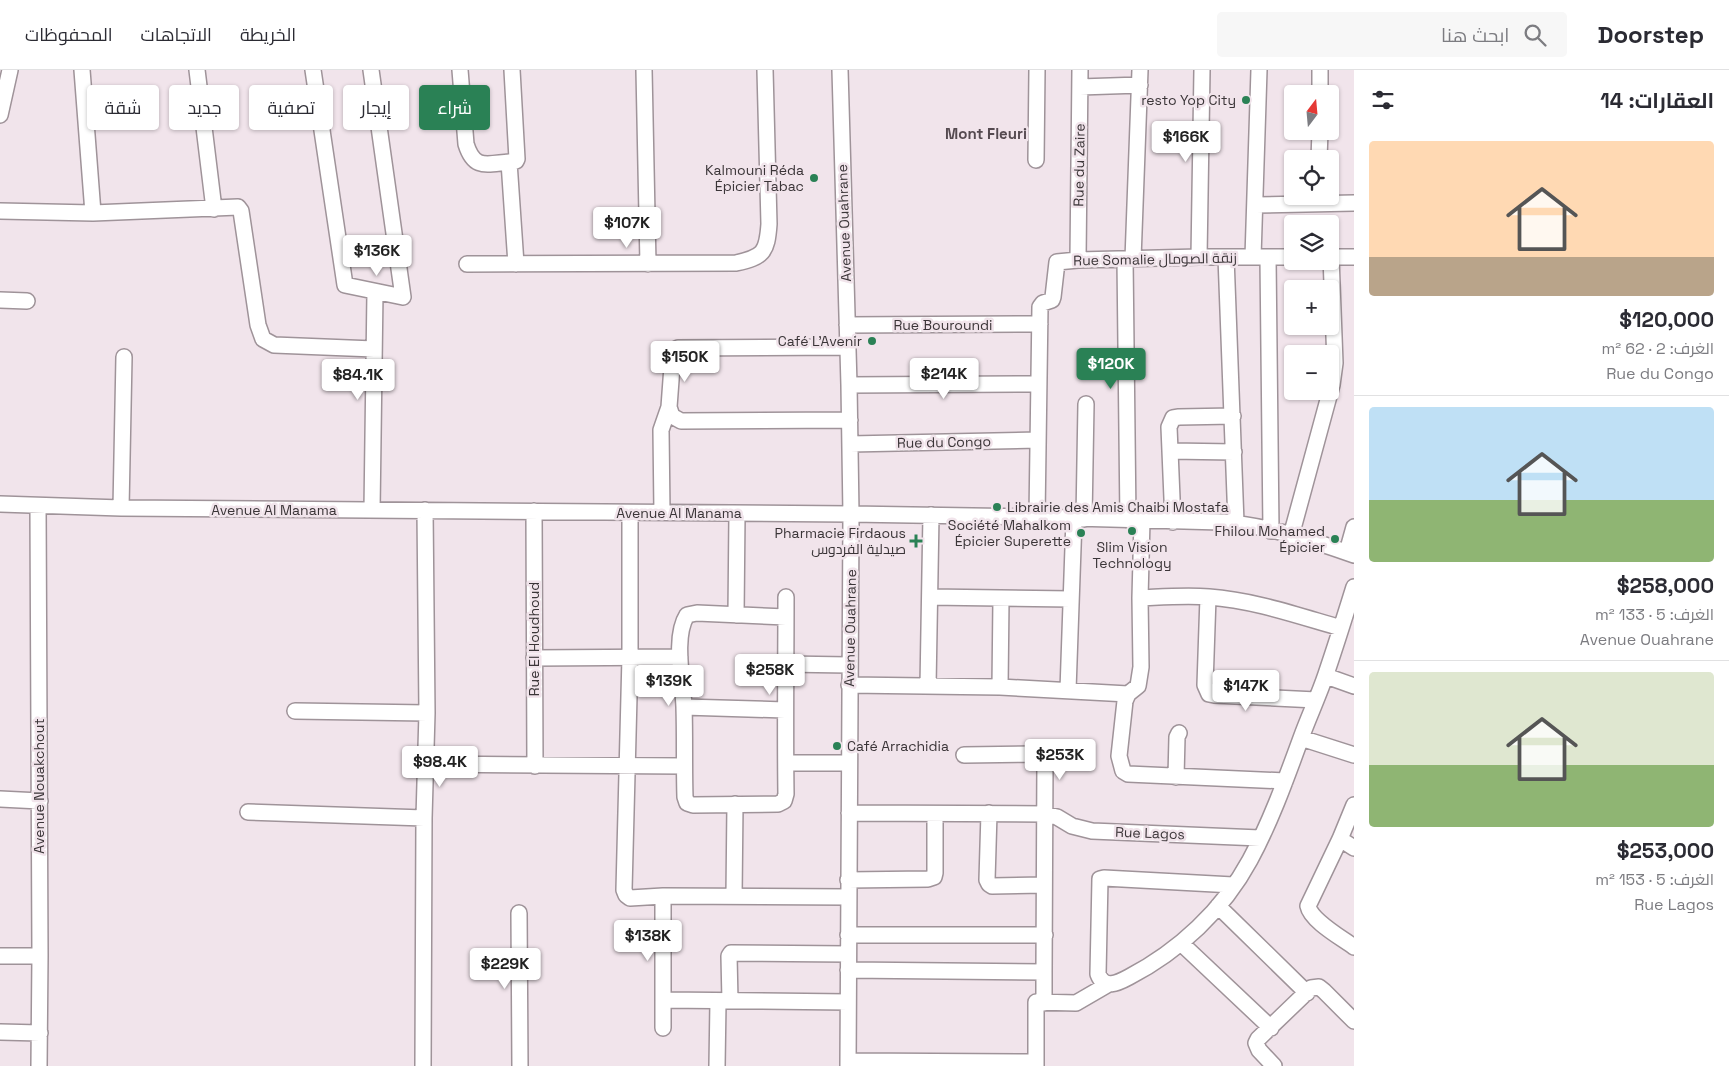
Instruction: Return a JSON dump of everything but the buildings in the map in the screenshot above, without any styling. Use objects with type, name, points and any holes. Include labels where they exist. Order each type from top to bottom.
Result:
[{"type":"street","points":[[0,115],[10,70]]},
{"type":"street","points":[[82,70],[92,213]]},
{"type":"street","points":[[197,70],[214,209]]},
{"type":"street","points":[[313,70],[345,285],[403,297],[371,70]]},
{"type":"street","points":[[460,70],[466,144],[470,156],[476,162],[486,164],[516,161],[517,159],[512,70]]},
{"type":"street","points":[[644,70],[648,264]]},
{"type":"street","points":[[467,264],[736,263],[755,259],[765,250],[770,224],[765,70]]},
{"type":"street","name":"Avenue Ouahrane","points":[[840,70],[851,514],[848,764],[848,1064]]},
{"type":"street","points":[[1036,160],[1037,70]]},
{"type":"street","name":"Rue du Zaire","points":[[1078,260],[1080,70]]},
{"type":"street","points":[[1199,257],[1202,70]]},
{"type":"street","points":[[1259,70],[1256,204],[1261,258],[1270,531]]},
{"type":"street","points":[[1320,70],[1320,85]]},
{"type":"street","points":[[1080,88],[1140,78],[1129,259],[1135,520],[1140,598],[1141,667],[1138,686],[1128,694],[1125,701],[1119,756],[1123,772],[1128,774],[1176,777],[1285,781]]},
{"type":"street","points":[[509,162],[516,264]]},
{"type":"street","points":[[1256,204],[1284,202]]},
{"type":"street","points":[[1339,202],[1354,203]]},
{"type":"street","points":[[0,212],[92,213],[214,209],[234,206],[240,208],[258,325],[263,339],[274,345],[374,349]]},
{"type":"street","name":"Rue Somalie زنقة الصومال","points":[[1040,324],[1041,304],[1052,300],[1053,297],[1057,262],[1199,257],[1284,258]]},
{"type":"street","points":[[1339,257],[1354,257]]},
{"type":"street","points":[[1226,258],[1236,523]]},
{"type":"street","points":[[1291,536],[1332,385],[1335,362],[1331,270]]},
{"type":"street","points":[[372,510],[375,292]]},
{"type":"street","points":[[0,300],[27,300]]},
{"type":"street","points":[[1037,517],[1040,324]]},
{"type":"street","name":"Rue Bouroundi","points":[[847,325],[1040,324]]},
{"type":"street","points":[[662,512],[661,430],[668,408],[674,350],[678,348],[848,347]]},
{"type":"street","points":[[121,508],[124,357]]},
{"type":"street","points":[[849,385],[1039,384]]},
{"type":"street","points":[[1068,690],[1071,599],[1079,519],[1086,404]]},
{"type":"street","points":[[668,408],[672,416],[681,421],[850,420]]},
{"type":"street","points":[[1173,522],[1169,427],[1173,418],[1233,416]]},
{"type":"street","name":"Rue du Congo","points":[[850,444],[1038,440]]},
{"type":"street","points":[[1171,452],[1234,452]]},
{"type":"street","name":"Avenue Al Manama","points":[[0,504],[121,508],[931,515],[1236,523],[1291,536],[1350,554]]},
{"type":"street","name":"Avenue Nouakchout","points":[[38,506],[39,1066]]},
{"type":"street","points":[[423,1066],[426,764],[424,510]]},
{"type":"street","name":"Rue El Houdhoud","points":[[534,512],[535,766]]},
{"type":"street","points":[[630,513],[630,657],[624,890],[626,895],[630,898],[662,896],[848,897]]},
{"type":"street","points":[[736,615],[737,514]]},
{"type":"street","points":[[928,686],[931,515]]},
{"type":"street","points":[[1350,554],[1354,527]]},
{"type":"street","points":[[848,1064],[1036,1064],[1036,1002],[1076,1003],[1107,985],[1117,984],[1141,971],[1182,944],[1218,906],[1249,861],[1285,781],[1326,676],[1354,587]]},
{"type":"street","points":[[786,597],[786,617],[785,664],[785,710],[786,794],[784,801],[778,804],[693,805],[687,803],[685,797],[684,708],[680,657],[682,624],[687,615],[697,613],[786,617]]},
{"type":"street","points":[[930,597],[1071,599]]},
{"type":"street","points":[[1140,598],[1208,597],[1247,603],[1341,628]]},
{"type":"street","points":[[1208,597],[1205,685],[1209,694],[1316,700]]},
{"type":"street","points":[[1000,687],[1001,599]]},
{"type":"street","points":[[534,658],[680,657]]},
{"type":"street","points":[[785,664],[849,665]]},
{"type":"street","points":[[1326,676],[1354,686]]},
{"type":"street","points":[[849,685],[1000,687],[1128,694]]},
{"type":"street","points":[[684,708],[785,710]]},
{"type":"street","points":[[295,711],[426,713]]},
{"type":"street","points":[[1176,777],[1177,737],[1179,733]]},
{"type":"street","points":[[1301,738],[1354,755]]},
{"type":"street","points":[[964,755],[1044,755],[1045,758],[1044,1003]]},
{"type":"street","points":[[786,763],[848,764]]},
{"type":"street","points":[[426,764],[684,766]]},
{"type":"street","points":[[0,799],[40,801]]},
{"type":"street","points":[[734,896],[735,804]]},
{"type":"street","points":[[1354,805],[1340,840],[1308,906],[1309,911],[1315,918],[1354,947]]},
{"type":"street","points":[[248,812],[424,818]]},
{"type":"street","name":"Rue Lagos","points":[[849,813],[1044,814],[1058,817],[1072,826],[1092,831],[1260,838]]},
{"type":"street","points":[[989,813],[988,884],[992,886],[1044,885]]},
{"type":"street","points":[[848,880],[934,878],[935,814]]},
{"type":"street","points":[[1340,840],[1354,848]]},
{"type":"street","points":[[1107,985],[1100,980],[1098,974],[1100,879],[1233,885]]},
{"type":"street","points":[[662,896],[663,1028]]},
{"type":"street","points":[[1218,906],[1307,993]]},
{"type":"street","points":[[519,913],[520,1066]]},
{"type":"street","points":[[848,935],[1045,935]]},
{"type":"street","points":[[1182,944],[1272,1028]]},
{"type":"street","points":[[717,1066],[729,956],[734,952],[848,954]]},
{"type":"street","points":[[0,956],[40,956]]},
{"type":"street","points":[[848,970],[1044,972]]},
{"type":"street","points":[[1274,1066],[1258,1050],[1256,1043],[1311,988],[1319,987],[1354,1021]]},
{"type":"street","points":[[663,1000],[848,1002]]},
{"type":"street","points":[[0,1032],[40,1033]]},
{"type":"place","name":"resto Yop City","points":[[1246,100]]},
{"type":"place","name":"Kalmouni Réda Épicier Tabac","points":[[814,178]]},
{"type":"place","name":"Café L'Avenir","points":[[872,341]]},
{"type":"place","name":"Librairie des Amis Chaibi Mostafa","points":[[997,507]]},
{"type":"place","name":"Slim Vision Technology","points":[[1132,531]]},
{"type":"place","name":"Société Mahalkom Épicier Superette","points":[[1081,533]]},
{"type":"place","name":"Fhilou Mohamed Épicier","points":[[1335,539]]},
{"type":"place","name":"Pharmacie Firdaous صيدلية الفردوس","points":[[916,541]]},
{"type":"place","name":"Café Arrachidia","points":[[837,746]]},
{"type":"district","name":"Mont Fleuri","points":[[986,134]]}]
